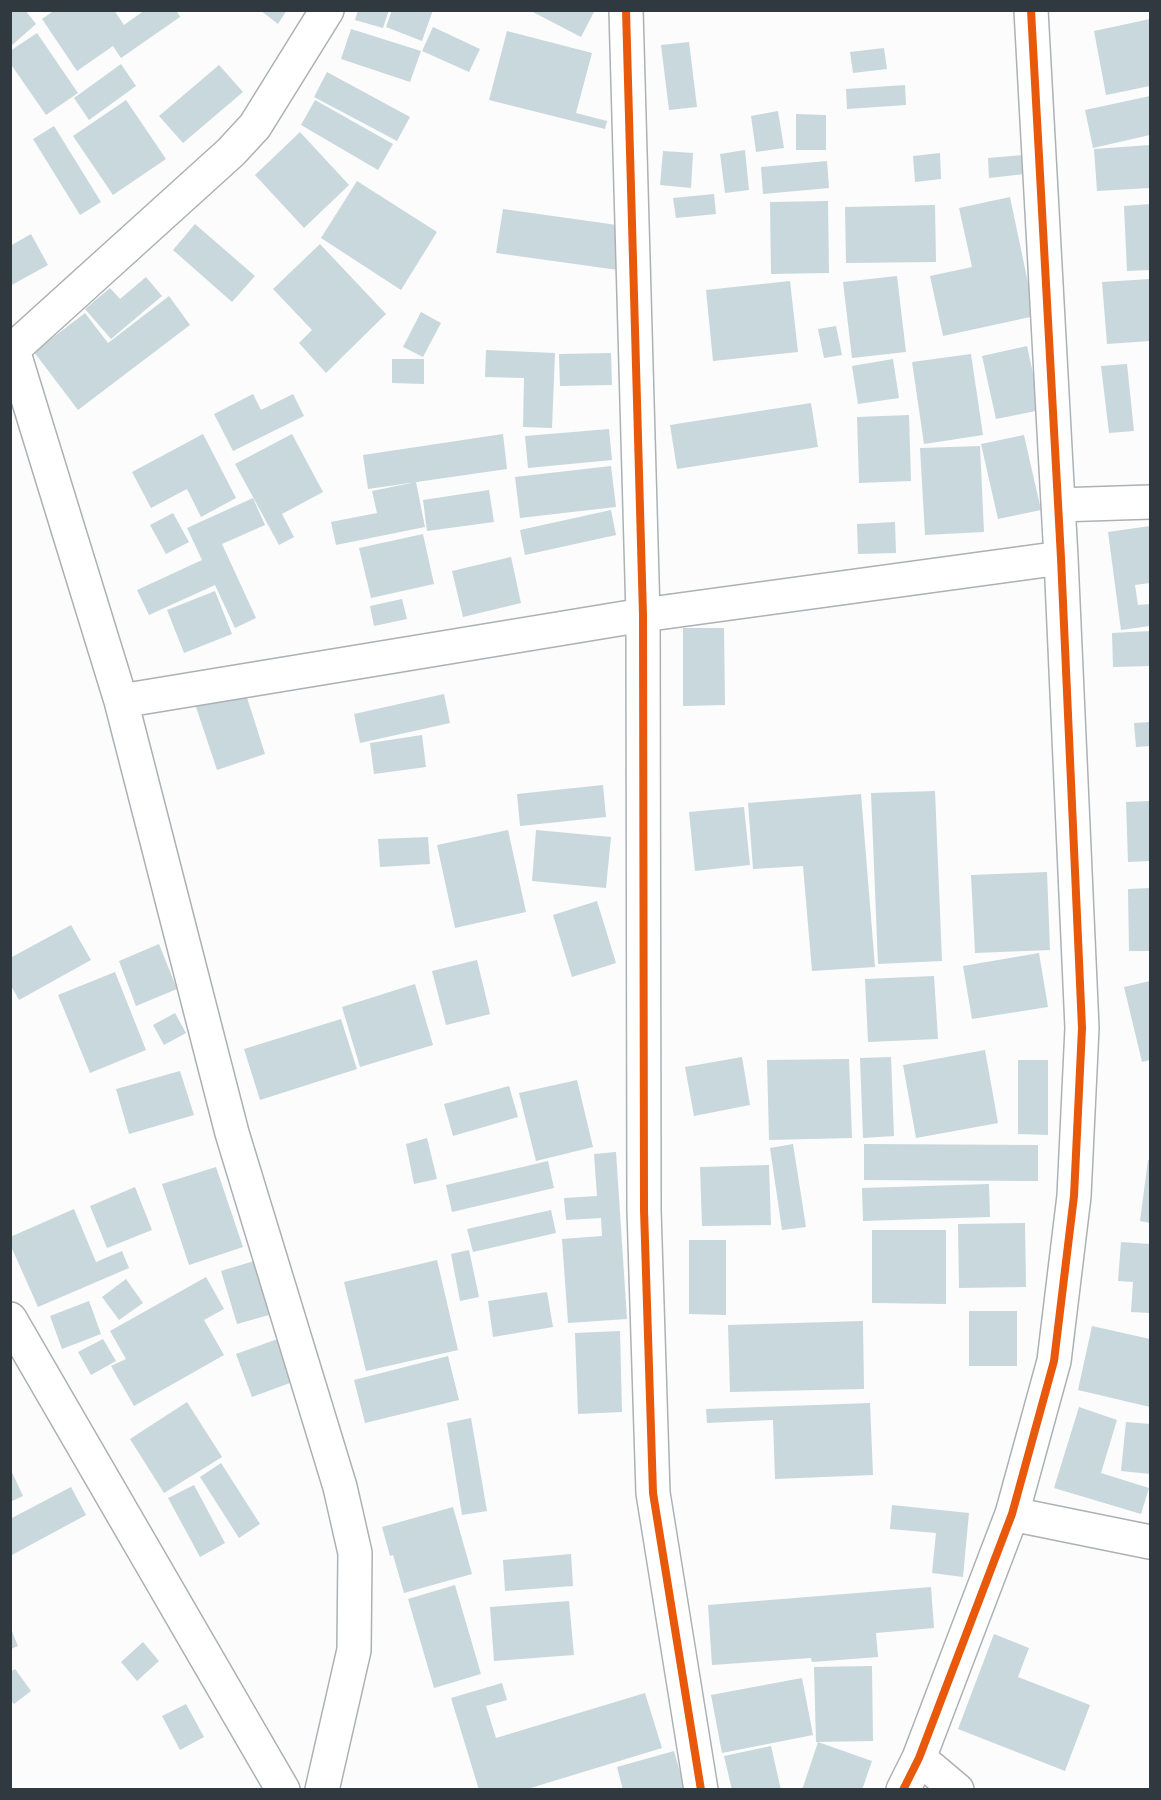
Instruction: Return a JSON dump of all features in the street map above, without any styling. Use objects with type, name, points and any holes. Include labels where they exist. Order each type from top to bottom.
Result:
[{"type":"street","points":[[322,1790],[354,1650],[355,1553],[340,1487],[232,1133],[121,702],[12,351],[231,152],[255,126],[327,10]]},
{"type":"street","points":[[626,10],[644,615],[644,1210],[653,1493],[701,1790]]},
{"type":"street","points":[[903,1790],[919,1758],[1012,1514],[1054,1361],[1075,1185],[1082,1028],[1061,558],[1031,10]]},
{"type":"street","points":[[1058,505],[1150,502]]},
{"type":"street","points":[[121,702],[644,615],[1061,558]]},
{"type":"street","points":[[10,1319],[283,1790]]},
{"type":"street","points":[[1012,1514],[1150,1542]]},
{"type":"street","points":[[919,1758],[957,1790]]},
{"type":"building","points":[[10,10],[25,10],[36,24],[10,47]]},
{"type":"building","points":[[55,10],[114,10],[124,25],[145,10],[176,10],[180,17],[121,58],[113,46],[77,71],[42,19]]},
{"type":"building","points":[[260,10],[287,10],[278,24]]},
{"type":"building","points":[[358,10],[389,10],[383,28],[355,20]]},
{"type":"building","points":[[392,10],[433,10],[422,41],[386,27]]},
{"type":"building","points":[[529,10],[595,10],[581,37]]},
{"type":"building","points":[[1150,19],[1150,86],[1106,95],[1094,31]]},
{"type":"building","points":[[433,27],[480,49],[469,72],[422,51]]},
{"type":"building","points":[[351,29],[421,51],[410,82],[341,59]]},
{"type":"building","points":[[507,31],[592,53],[576,113],[607,121],[605,129],[489,100]]},
{"type":"building","points":[[37,33],[78,93],[46,115],[10,63],[10,51]]},
{"type":"building","points":[[689,42],[697,107],[669,110],[661,45]]},
{"type":"building","points":[[884,48],[887,69],[853,73],[850,52]]},
{"type":"building","points":[[121,64],[136,86],[89,120],[74,98]]},
{"type":"building","points":[[219,65],[243,92],[183,143],[159,116]]},
{"type":"building","points":[[327,72],[410,117],[397,141],[314,97]]},
{"type":"building","points":[[905,85],[906,105],[847,109],[846,89]]},
{"type":"building","points":[[1150,96],[1150,135],[1093,148],[1085,110]]},
{"type":"building","points":[[126,100],[166,159],[113,195],[73,136]]},
{"type":"building","points":[[315,100],[393,144],[378,170],[301,125]]},
{"type":"building","points":[[778,111],[784,148],[756,152],[751,116]]},
{"type":"building","points":[[796,114],[826,115],[826,150],[796,150]]},
{"type":"building","points":[[54,126],[101,202],[80,215],[33,139]]},
{"type":"building","points":[[300,132],[349,185],[304,228],[255,175]]},
{"type":"building","points":[[1150,145],[1150,188],[1097,191],[1094,149]]},
{"type":"building","points":[[745,150],[749,190],[725,193],[720,154]]},
{"type":"building","points":[[663,151],[693,153],[691,188],[660,185]]},
{"type":"building","points":[[940,153],[941,179],[915,182],[913,156]]},
{"type":"building","points":[[1023,155],[1025,174],[989,178],[988,158]]},
{"type":"building","points":[[827,161],[829,188],[763,194],[761,167]]},
{"type":"building","points":[[357,181],[437,232],[401,290],[321,238]]},
{"type":"building","points":[[714,194],[716,214],[676,218],[673,198]]},
{"type":"building","points":[[1010,197],[1035,316],[943,336],[930,276],[972,267],[959,208]]},
{"type":"building","points":[[828,201],[829,273],[771,274],[770,202]]},
{"type":"building","points":[[1150,204],[1150,270],[1127,271],[1124,206]]},
{"type":"building","points":[[935,205],[936,262],[846,263],[845,207]]},
{"type":"building","points":[[503,209],[624,226],[618,270],[496,253]]},
{"type":"building","points":[[195,224],[255,276],[232,302],[173,250]]},
{"type":"building","points":[[31,234],[48,265],[10,286],[10,246]]},
{"type":"building","points":[[320,244],[386,314],[326,373],[299,343],[312,330],[273,289]]},
{"type":"building","points":[[897,276],[906,352],[852,358],[843,282]]},
{"type":"building","points":[[146,277],[162,296],[111,339],[85,309],[110,288],[120,299]]},
{"type":"building","points":[[1150,279],[1150,341],[1107,344],[1102,282]]},
{"type":"building","points":[[790,281],[798,352],[713,361],[706,290]]},
{"type":"building","points":[[169,296],[190,325],[78,410],[34,352],[85,313],[108,343]]},
{"type":"building","points":[[421,312],[441,323],[423,357],[403,347]]},
{"type":"building","points":[[836,326],[842,355],[824,358],[818,329]]},
{"type":"building","points":[[1027,346],[1041,410],[996,419],[982,356]]},
{"type":"building","points":[[486,350],[555,353],[552,428],[523,427],[524,378],[485,377]]},
{"type":"building","points":[[611,353],[612,385],[560,386],[559,354]]},
{"type":"building","points":[[971,354],[983,435],[924,444],[912,362]]},
{"type":"building","points":[[392,359],[424,359],[424,384],[392,383]]},
{"type":"building","points":[[893,359],[899,398],[858,404],[852,366]]},
{"type":"building","points":[[1127,364],[1134,431],[1109,433],[1101,366]]},
{"type":"building","points":[[253,394],[261,410],[293,394],[304,416],[233,451],[214,414]]},
{"type":"building","points":[[811,403],[818,447],[677,469],[670,425]]},
{"type":"building","points":[[909,415],[911,481],[859,483],[857,417]]},
{"type":"building","points":[[609,429],[612,460],[528,468],[525,436]]},
{"type":"building","points":[[203,434],[236,498],[201,517],[187,489],[151,508],[132,472]]},
{"type":"building","points":[[292,434],[323,492],[282,514],[294,537],[279,545],[235,464]]},
{"type":"building","points":[[503,434],[507,469],[368,489],[363,455]]},
{"type":"building","points":[[1024,435],[1041,510],[998,519],[981,444]]},
{"type":"building","points":[[980,446],[984,532],[925,535],[920,448]]},
{"type":"building","points":[[611,466],[616,507],[520,518],[515,477]]},
{"type":"building","points":[[416,482],[425,527],[336,545],[331,522],[377,513],[372,491]]},
{"type":"building","points":[[489,490],[494,522],[427,531],[423,500]]},
{"type":"building","points":[[253,498],[265,525],[222,544],[256,618],[235,628],[215,585],[149,615],[137,590],[202,560],[187,528]]},
{"type":"building","points":[[611,510],[616,535],[525,555],[520,530]]},
{"type":"building","points":[[173,513],[189,542],[166,554],[150,525]]},
{"type":"building","points":[[895,522],[896,553],[858,554],[857,524]]},
{"type":"building","points":[[1150,526],[1150,583],[1135,585],[1138,605],[1150,604],[1150,626],[1121,630],[1108,532]]},
{"type":"building","points":[[423,534],[434,584],[371,598],[359,548]]},
{"type":"building","points":[[511,557],[521,603],[463,617],[452,571]]},
{"type":"building","points":[[215,591],[232,634],[184,653],[167,610]]},
{"type":"building","points":[[402,599],[407,619],[374,626],[370,606]]},
{"type":"building","points":[[683,628],[724,628],[725,705],[683,706]]},
{"type":"building","points":[[1150,631],[1150,666],[1113,667],[1112,633]]},
{"type":"building","points":[[243,685],[265,754],[217,770],[194,701]]},
{"type":"building","points":[[444,694],[450,723],[360,743],[354,714]]},
{"type":"building","points":[[1150,722],[1150,746],[1136,747],[1134,723]]},
{"type":"building","points":[[422,735],[426,767],[374,774],[370,743]]},
{"type":"building","points":[[603,785],[606,817],[520,826],[517,794]]},
{"type":"building","points":[[935,791],[942,961],[878,964],[871,793]]},
{"type":"building","points":[[861,794],[875,967],[812,971],[803,866],[753,869],[748,803]]},
{"type":"building","points":[[1150,801],[1150,861],[1128,862],[1126,802]]},
{"type":"building","points":[[744,807],[750,865],[695,871],[689,812]]},
{"type":"building","points":[[508,830],[526,912],[455,928],[437,845]]},
{"type":"building","points":[[536,830],[611,837],[606,888],[532,881]]},
{"type":"building","points":[[428,837],[430,864],[380,867],[378,839]]},
{"type":"building","points":[[1047,872],[1050,950],[975,953],[971,875]]},
{"type":"building","points":[[1150,888],[1150,951],[1129,951],[1128,889]]},
{"type":"building","points":[[597,901],[616,963],[572,977],[553,915]]},
{"type":"building","points":[[71,925],[91,960],[19,1000],[10,984],[10,958]]},
{"type":"building","points":[[159,944],[177,989],[136,1006],[119,961]]},
{"type":"building","points":[[1039,953],[1048,1007],[972,1019],[963,966]]},
{"type":"building","points":[[477,960],[490,1014],[446,1025],[432,971]]},
{"type":"building","points":[[115,972],[146,1050],[90,1073],[58,995]]},
{"type":"building","points":[[934,976],[938,1039],[868,1042],[865,979]]},
{"type":"building","points":[[1150,981],[1150,1060],[1142,1062],[1124,987]]},
{"type":"building","points":[[415,984],[433,1045],[360,1067],[342,1007]]},
{"type":"building","points":[[175,1013],[186,1033],[164,1045],[153,1025]]},
{"type":"building","points":[[341,1019],[357,1069],[260,1100],[244,1049]]},
{"type":"building","points":[[985,1050],[998,1123],[916,1138],[903,1065]]},
{"type":"building","points":[[742,1057],[750,1105],[694,1116],[685,1067]]},
{"type":"building","points":[[891,1057],[894,1136],[863,1138],[860,1058]]},
{"type":"building","points":[[849,1059],[852,1138],[769,1140],[767,1060]]},
{"type":"building","points":[[1018,1060],[1048,1060],[1048,1135],[1018,1134]]},
{"type":"building","points":[[180,1071],[194,1115],[129,1134],[116,1089]]},
{"type":"building","points":[[577,1080],[593,1147],[536,1161],[519,1093]]},
{"type":"building","points":[[509,1086],[518,1117],[453,1136],[444,1104]]},
{"type":"building","points":[[427,1138],[437,1179],[414,1184],[406,1144]]},
{"type":"building","points":[[793,1144],[806,1227],[782,1230],[770,1148]]},
{"type":"building","points":[[864,1144],[1038,1145],[1038,1181],[864,1180]]},
{"type":"building","points":[[616,1152],[627,1319],[568,1323],[562,1239],[602,1236],[601,1218],[566,1220],[564,1198],[597,1196],[594,1154]]},
{"type":"building","points":[[1148,1160],[1150,1160],[1150,1223],[1140,1221]]},
{"type":"building","points":[[548,1161],[554,1188],[452,1212],[446,1185]]},
{"type":"building","points":[[769,1165],[771,1225],[702,1226],[700,1167]]},
{"type":"building","points":[[216,1167],[243,1247],[189,1265],[162,1184]]},
{"type":"building","points":[[989,1184],[990,1217],[863,1221],[862,1188]]},
{"type":"building","points":[[135,1187],[152,1230],[107,1248],[90,1206]]},
{"type":"building","points":[[74,1209],[96,1262],[122,1251],[129,1268],[38,1307],[10,1244],[10,1237]]},
{"type":"building","points":[[551,1210],[556,1233],[473,1252],[467,1229]]},
{"type":"building","points":[[1025,1223],[1026,1287],[959,1288],[958,1224]]},
{"type":"building","points":[[872,1230],[946,1230],[946,1304],[872,1303]]},
{"type":"building","points":[[689,1240],[726,1240],[726,1315],[689,1314]]},
{"type":"building","points":[[1121,1242],[1150,1244],[1150,1313],[1131,1312],[1133,1282],[1118,1281]]},
{"type":"building","points":[[469,1250],[479,1297],[460,1301],[451,1254]]},
{"type":"building","points":[[437,1260],[458,1350],[366,1371],[344,1282]]},
{"type":"building","points":[[254,1261],[269,1315],[237,1324],[221,1271]]},
{"type":"building","points":[[206,1277],[224,1309],[204,1320],[224,1355],[134,1406],[111,1366],[126,1359],[110,1331]]},
{"type":"building","points":[[126,1279],[143,1303],[119,1320],[102,1297]]},
{"type":"building","points":[[547,1292],[553,1327],[493,1337],[488,1301]]},
{"type":"building","points":[[89,1301],[101,1334],[62,1349],[50,1316]]},
{"type":"building","points":[[969,1311],[1017,1311],[1017,1366],[969,1366]]},
{"type":"building","points":[[863,1321],[864,1389],[730,1392],[728,1325]]},
{"type":"building","points":[[1092,1326],[1150,1339],[1150,1407],[1078,1390]]},
{"type":"building","points":[[620,1331],[622,1412],[578,1414],[575,1333]]},
{"type":"building","points":[[283,1337],[298,1380],[252,1397],[236,1354]]},
{"type":"building","points":[[103,1339],[116,1361],[91,1375],[78,1352]]},
{"type":"building","points":[[448,1356],[459,1400],[365,1423],[354,1380]]},
{"type":"building","points":[[187,1402],[222,1457],[164,1493],[130,1439]]},
{"type":"building","points":[[870,1403],[873,1475],[775,1479],[773,1420],[707,1423],[706,1409]]},
{"type":"building","points":[[1079,1407],[1117,1420],[1101,1473],[1149,1488],[1141,1514],[1054,1488]]},
{"type":"building","points":[[471,1418],[487,1511],[462,1515],[447,1423]]},
{"type":"building","points":[[1126,1422],[1150,1424],[1150,1474],[1121,1471]]},
{"type":"building","points":[[221,1463],[260,1524],[239,1538],[200,1477]]},
{"type":"building","points":[[10,1468],[23,1496],[10,1502]]},
{"type":"building","points":[[194,1485],[225,1543],[200,1557],[168,1498]]},
{"type":"building","points":[[71,1487],[86,1515],[10,1556],[10,1519]]},
{"type":"building","points":[[892,1505],[969,1513],[963,1577],[932,1573],[936,1533],[890,1529]]},
{"type":"building","points":[[453,1507],[472,1574],[404,1593],[382,1527]]},
{"type":"building","points":[[571,1554],[573,1586],[505,1591],[503,1560]]},
{"type":"building","points":[[455,1585],[481,1674],[434,1688],[408,1599]]},
{"type":"building","points":[[931,1587],[934,1628],[876,1633],[878,1657],[812,1662],[811,1658],[712,1665],[708,1605]]},
{"type":"building","points":[[569,1601],[574,1655],[494,1661],[490,1607]]},
{"type":"building","points":[[11,1629],[18,1646],[11,1649]]},
{"type":"building","points":[[994,1634],[1029,1648],[1018,1677],[1090,1705],[1065,1771],[958,1729]]},
{"type":"building","points":[[143,1642],[159,1661],[137,1681],[121,1662]]},
{"type":"building","points":[[872,1666],[873,1741],[816,1742],[814,1667]]},
{"type":"building","points":[[15,1669],[31,1691],[14,1704],[10,1699],[10,1672]]},
{"type":"building","points":[[802,1678],[813,1735],[722,1753],[711,1695]]},
{"type":"building","points":[[502,1683],[507,1700],[486,1706],[496,1738],[645,1693],[662,1748],[524,1790],[479,1790],[451,1698]]},
{"type":"building","points":[[186,1704],[204,1737],[180,1750],[162,1716]]},
{"type":"building","points":[[818,1742],[872,1761],[862,1790],[802,1790]]},
{"type":"building","points":[[771,1746],[781,1790],[732,1790],[724,1756]]},
{"type":"building","points":[[674,1751],[685,1790],[623,1790],[617,1767]]},
{"type":"cycle path","points":[[626,10],[643,615],[644,1210],[653,1493],[701,1790]]},
{"type":"cycle path","points":[[903,1790],[919,1758],[1012,1514],[1054,1361],[1074,1196],[1082,1028],[1061,558],[1031,10]]}]
